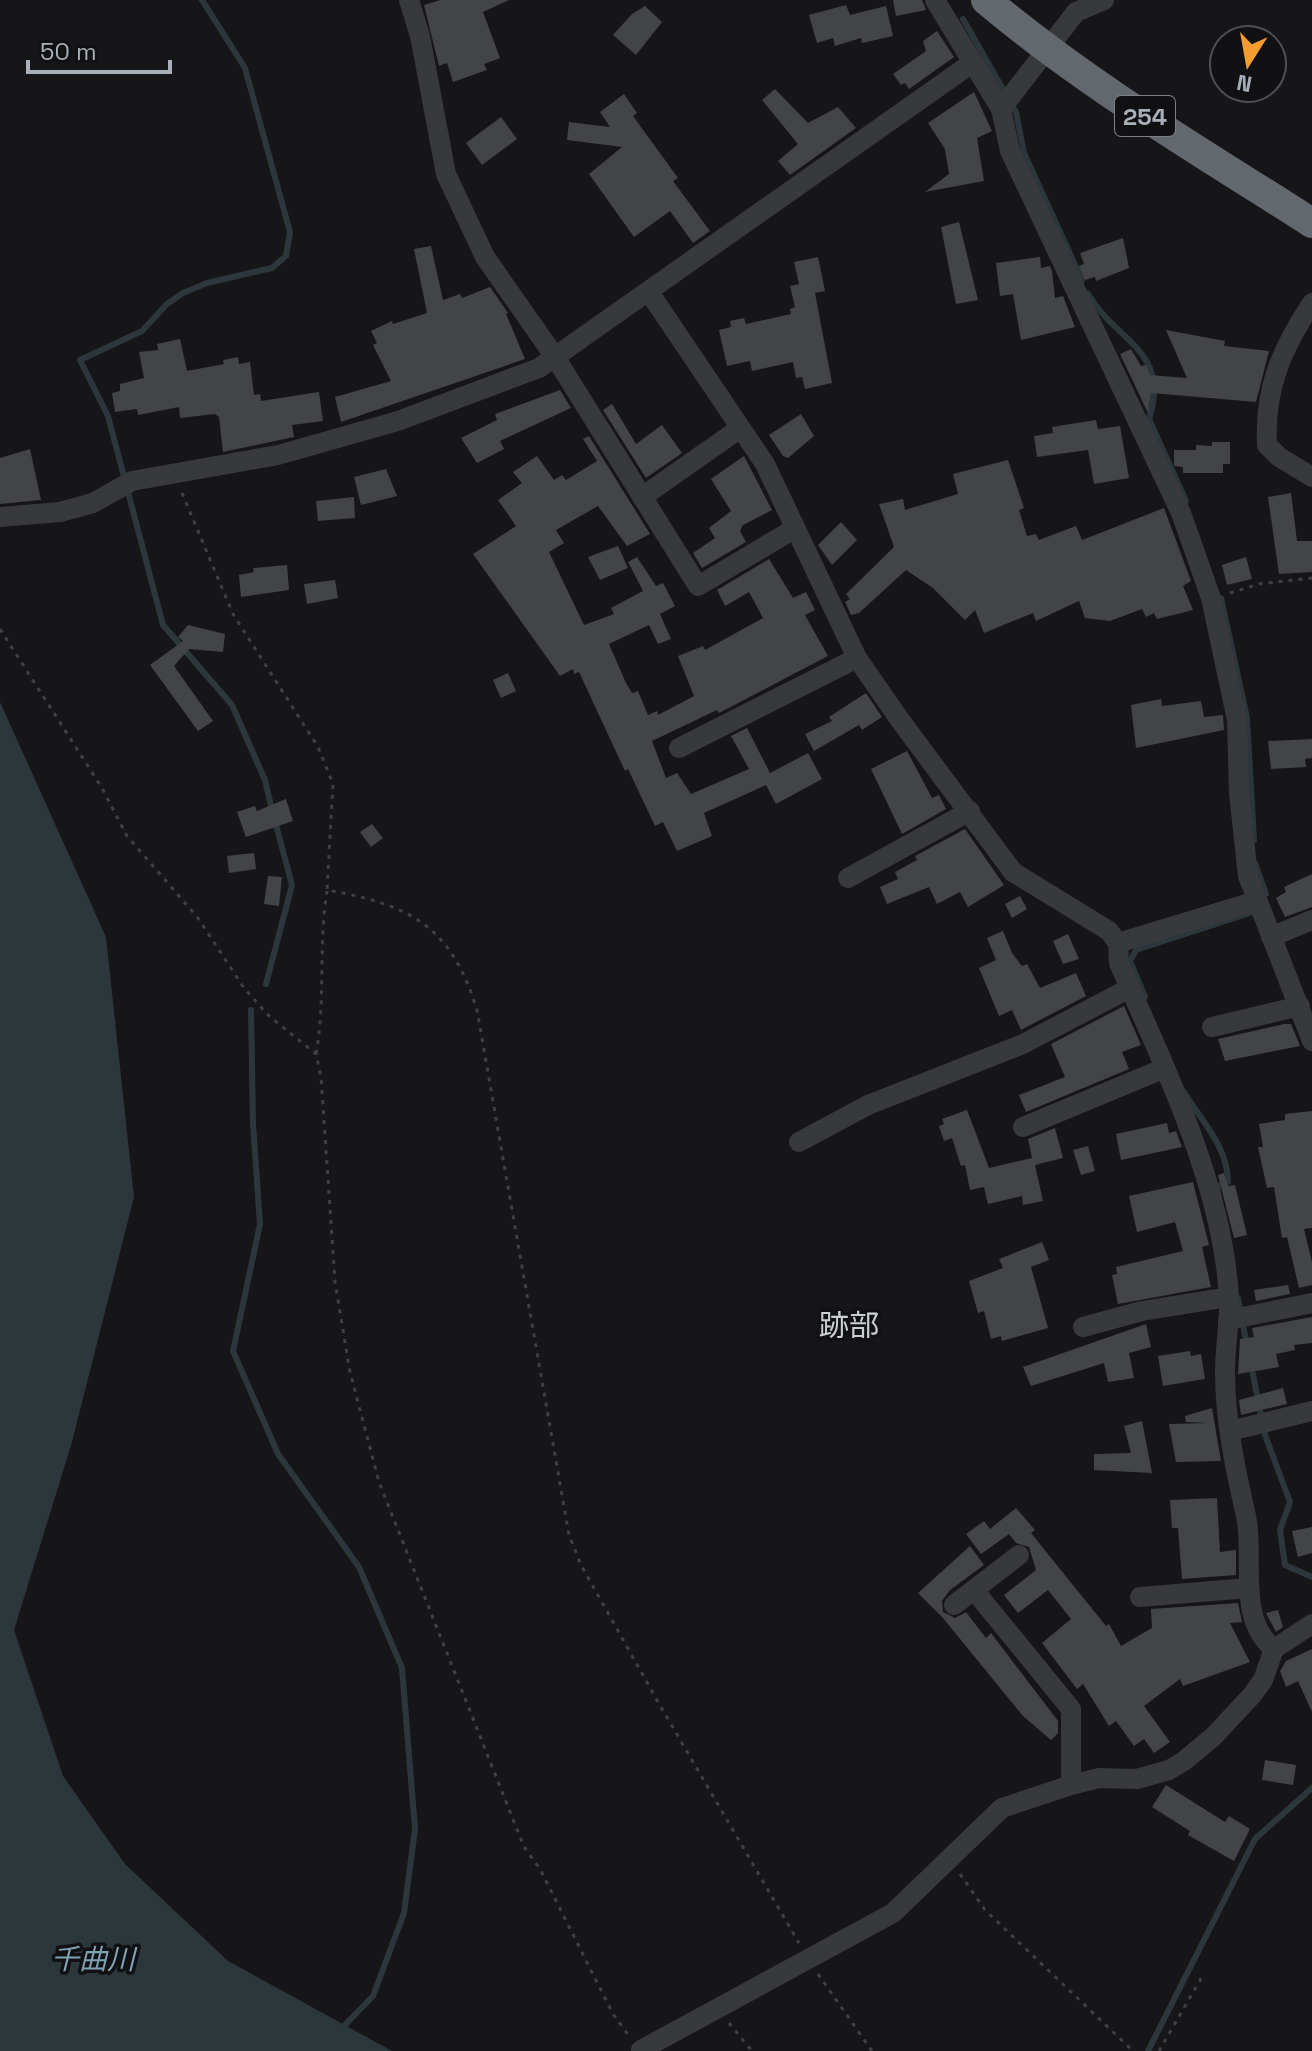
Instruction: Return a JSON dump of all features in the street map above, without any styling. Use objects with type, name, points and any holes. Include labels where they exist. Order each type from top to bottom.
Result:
[{"type":"highway","name":"254","points":[[986,0],[1045,50],[1312,223]]},
{"type":"street","points":[[409,0],[420,36],[446,174],[485,257],[555,357],[698,586],[794,529]]},
{"type":"street","points":[[935,0],[1001,109],[1010,151],[1181,513],[1211,598],[1237,720],[1244,851],[1262,916],[1312,1041]]},
{"type":"street","points":[[1001,109],[1076,12],[1104,0]]},
{"type":"street","points":[[0,517],[60,512],[93,503],[123,486],[278,455],[398,421],[539,368],[972,63]]},
{"type":"street","points":[[649,292],[765,464],[857,658],[1013,872],[1109,931],[1118,943],[1119,963],[1192,1136],[1213,1207],[1229,1297],[1237,1318],[1225,1373],[1230,1431],[1248,1529],[1249,1588],[1254,1615],[1265,1642],[1274,1649]]},
{"type":"street","points":[[1312,303],[1277,361],[1266,420],[1267,445],[1279,457],[1312,477]]},
{"type":"street","points":[[642,497],[739,429]]},
{"type":"street","points":[[679,748],[857,658]]},
{"type":"street","points":[[848,878],[970,811]]},
{"type":"street","points":[[1118,943],[1262,916],[1312,920]]},
{"type":"street","points":[[799,1142],[868,1105],[1023,1044],[1130,988]]},
{"type":"street","points":[[1212,1027],[1300,1006]]},
{"type":"street","points":[[1023,1127],[1165,1068]]},
{"type":"street","points":[[1083,1327],[1142,1311],[1229,1297]]},
{"type":"street","points":[[1237,1318],[1312,1303]]},
{"type":"street","points":[[1230,1431],[1312,1411]]},
{"type":"street","points":[[954,1605],[1019,1555]]},
{"type":"street","points":[[1140,1597],[1249,1588]]},
{"type":"street","points":[[974,1590],[1071,1709],[1071,1785]]},
{"type":"street","points":[[641,2050],[716,2006],[893,1913],[1002,1808],[1099,1778],[1137,1779],[1169,1770],[1184,1761],[1214,1736],[1253,1694],[1263,1680],[1274,1649],[1312,1624]]},
{"type":"path","points":[[178,474],[180,490],[233,614],[318,747],[333,784],[327,890],[321,927],[323,980],[316,1054],[321,1077],[335,1282],[350,1372],[379,1482],[524,1847],[540,1869],[613,2014],[641,2050]]},
{"type":"path","points":[[1225,594],[1259,584],[1312,578]]},
{"type":"path","points":[[0,629],[102,788],[127,836],[198,918],[244,988],[270,1017],[316,1054]]},
{"type":"path","points":[[327,890],[387,902],[409,913],[457,960],[469,985],[477,1010],[569,1535],[581,1565],[658,1702],[808,1960],[872,2051]]},
{"type":"path","points":[[949,1858],[985,1910],[1133,2051]]},
{"type":"path","points":[[1159,2051],[1203,1975]]},
{"type":"path","points":[[716,2006],[752,2051]]},
{"type":"water","name":"千曲川","points":[[0,702],[106,937],[134,1197],[72,1442],[14,1630],[63,1776],[125,1864],[228,1961],[392,2051],[0,2051]]},
{"type":"building","points":[[440,0],[509,0],[483,12],[500,58],[484,64],[487,70],[453,82],[447,63],[439,66],[424,5]]},
{"type":"building","points":[[893,0],[922,0],[926,10],[896,16]]},
{"type":"building","points":[[846,5],[850,15],[886,6],[893,36],[862,43],[861,38],[835,46],[833,38],[817,43],[809,15]]},
{"type":"building","points":[[645,6],[662,22],[636,55],[613,35],[632,14]]},
{"type":"building","points":[[937,31],[954,57],[909,89],[905,83],[901,85],[893,74],[926,51],[923,41]]},
{"type":"building","points":[[775,89],[808,123],[838,107],[856,128],[790,175],[778,161],[798,144],[762,100]]},
{"type":"building","points":[[974,92],[992,131],[977,138],[984,181],[925,192],[949,174],[945,149],[928,123]]},
{"type":"building","points":[[624,94],[637,113],[633,116],[678,178],[673,181],[710,231],[693,243],[670,211],[634,237],[589,174],[622,147],[567,140],[569,122],[610,127],[600,112]]},
{"type":"building","points":[[501,117],[517,139],[482,165],[466,143]]},
{"type":"building","points":[[959,222],[978,300],[956,304],[941,227]]},
{"type":"building","points":[[1123,238],[1129,268],[1096,281],[1095,277],[1085,280],[1079,266],[1084,264],[1080,253]]},
{"type":"building","points":[[431,246],[443,300],[460,294],[462,298],[490,287],[508,313],[525,359],[341,422],[335,397],[391,381],[373,345],[377,343],[371,331],[392,321],[393,324],[427,313],[414,249]]},
{"type":"building","points":[[818,257],[825,291],[815,293],[832,383],[805,389],[802,377],[796,378],[793,362],[752,371],[750,361],[727,366],[719,330],[731,327],[730,321],[744,318],[746,324],[791,314],[790,309],[795,307],[790,286],[799,284],[794,262]]},
{"type":"building","points":[[1040,257],[1041,268],[1050,266],[1052,271],[1055,298],[1063,296],[1075,327],[1021,340],[1013,294],[1000,296],[996,263]]},
{"type":"building","points":[[1166,330],[1225,341],[1224,346],[1269,351],[1256,402],[1151,393],[1148,413],[1120,354],[1131,349],[1141,366],[1146,365],[1150,375],[1187,378]]},
{"type":"building","points":[[180,339],[187,371],[224,364],[223,360],[238,357],[239,364],[250,362],[254,395],[260,394],[261,401],[319,392],[323,421],[292,425],[294,437],[223,452],[219,417],[215,414],[180,418],[179,407],[138,415],[137,409],[115,412],[112,393],[120,391],[120,384],[144,378],[139,352],[158,350],[157,344]]},
{"type":"building","points":[[560,390],[571,408],[500,441],[504,449],[477,463],[461,438],[497,420],[495,414]]},
{"type":"building","points":[[612,404],[636,444],[662,425],[682,453],[646,478],[603,410]]},
{"type":"building","points":[[801,414],[814,436],[788,458],[783,456],[769,435]]},
{"type":"building","points":[[1096,420],[1098,429],[1120,426],[1129,478],[1094,484],[1088,450],[1037,457],[1034,436],[1053,433],[1052,427]]},
{"type":"building","points":[[589,436],[650,534],[627,546],[598,506],[556,530],[564,543],[549,552],[584,625],[614,614],[611,608],[643,591],[628,562],[637,557],[656,586],[663,583],[675,606],[660,614],[671,639],[658,644],[649,625],[609,644],[626,683],[632,693],[638,691],[648,715],[657,711],[658,715],[694,696],[678,656],[703,646],[705,650],[763,618],[749,592],[725,606],[717,590],[769,559],[793,598],[806,592],[815,610],[805,615],[828,656],[719,713],[717,710],[652,741],[666,778],[677,773],[691,794],[749,769],[731,736],[747,728],[770,773],[808,753],[822,779],[776,804],[766,785],[704,813],[712,836],[677,851],[663,822],[655,826],[628,769],[625,771],[579,672],[574,674],[573,669],[560,676],[473,554],[516,526],[498,500],[522,483],[513,472],[537,456],[554,480],[562,475],[566,480],[597,461],[583,439]]},
{"type":"building","points":[[1212,442],[1230,442],[1230,464],[1223,464],[1223,473],[1183,473],[1183,467],[1174,466],[1174,450],[1196,450],[1196,445],[1212,446]]},
{"type":"building","points":[[30,449],[41,500],[0,504],[0,458]]},
{"type":"building","points":[[744,456],[772,510],[743,525],[740,531],[746,542],[702,568],[693,553],[715,538],[709,528],[731,511],[711,479]]},
{"type":"building","points":[[1008,460],[1024,508],[1019,510],[1027,536],[1036,534],[1039,540],[1076,526],[1082,540],[1164,508],[1191,581],[1183,586],[1193,610],[1157,619],[1154,613],[1146,617],[1142,609],[1110,621],[1085,618],[1079,601],[1036,621],[1033,613],[984,633],[975,610],[965,620],[933,588],[906,570],[859,613],[851,615],[845,602],[850,599],[846,594],[894,547],[879,504],[903,499],[905,510],[958,494],[953,474]]},
{"type":"building","points":[[386,469],[397,496],[361,505],[354,477]]},
{"type":"building","points":[[1291,493],[1297,541],[1312,541],[1312,572],[1279,574],[1268,497]]},
{"type":"building","points":[[354,497],[355,518],[318,521],[316,501]]},
{"type":"building","points":[[841,522],[857,540],[832,565],[818,545]]},
{"type":"building","points":[[618,546],[628,568],[600,580],[588,557]]},
{"type":"building","points":[[1246,557],[1252,579],[1227,585],[1222,565]]},
{"type":"building","points":[[287,565],[289,590],[241,597],[239,575],[254,572],[253,568]]},
{"type":"building","points":[[335,580],[338,598],[307,604],[304,584]]},
{"type":"building","points":[[188,625],[225,634],[223,652],[189,649],[174,666],[213,721],[198,731],[150,665],[183,641],[178,637]]},
{"type":"building","points":[[508,673],[516,691],[501,698],[493,680]]},
{"type":"building","points":[[866,693],[882,717],[862,730],[859,725],[814,751],[805,734],[832,721],[829,717]]},
{"type":"building","points":[[1161,699],[1162,706],[1201,701],[1204,717],[1223,715],[1224,730],[1136,748],[1131,705]]},
{"type":"building","points":[[1312,739],[1312,758],[1305,759],[1306,767],[1271,769],[1268,741]]},
{"type":"building","points":[[907,751],[932,798],[939,795],[946,809],[902,834],[871,769]]},
{"type":"building","points":[[286,799],[293,821],[246,837],[237,812],[255,806],[257,811]]},
{"type":"building","points":[[372,824],[383,838],[371,847],[360,832]]},
{"type":"building","points":[[965,829],[1004,885],[968,907],[960,892],[937,904],[929,887],[887,904],[880,887],[898,879],[895,872],[917,860],[915,856]]},
{"type":"building","points":[[254,853],[256,869],[229,873],[227,856]]},
{"type":"building","points":[[1312,874],[1312,907],[1285,917],[1276,898],[1286,892],[1284,887]]},
{"type":"building","points":[[268,876],[282,877],[279,906],[264,904]]},
{"type":"building","points":[[1020,896],[1027,909],[1012,918],[1005,904]]},
{"type":"building","points":[[1003,931],[1012,953],[1022,966],[1027,964],[1040,988],[1076,973],[1086,996],[1021,1030],[1012,1010],[999,1016],[979,968],[996,960],[987,938]]},
{"type":"building","points":[[1068,934],[1079,959],[1063,964],[1053,941]]},
{"type":"building","points":[[1124,1006],[1141,1045],[1122,1052],[1129,1069],[1026,1112],[1019,1095],[1065,1077],[1051,1044]]},
{"type":"building","points":[[1291,1024],[1300,1046],[1225,1061],[1218,1039]]},
{"type":"building","points":[[967,1110],[989,1168],[1032,1158],[1028,1139],[1055,1128],[1063,1158],[1035,1165],[1043,1201],[1023,1205],[1022,1196],[988,1204],[984,1187],[970,1190],[965,1165],[961,1166],[952,1138],[944,1141],[939,1126],[944,1124],[942,1119]]},
{"type":"building","points":[[1312,1111],[1312,1228],[1304,1229],[1312,1262],[1312,1285],[1299,1288],[1287,1237],[1282,1238],[1274,1187],[1267,1188],[1258,1147],[1263,1147],[1259,1124],[1285,1120],[1285,1114]]},
{"type":"building","points":[[1167,1123],[1169,1133],[1176,1131],[1182,1147],[1121,1160],[1116,1134]]},
{"type":"building","points":[[1088,1146],[1095,1171],[1081,1175],[1073,1150]]},
{"type":"building","points":[[1224,1173],[1228,1186],[1235,1185],[1247,1235],[1234,1238],[1218,1175]]},
{"type":"building","points":[[1193,1182],[1209,1245],[1202,1247],[1211,1287],[1118,1304],[1112,1275],[1117,1274],[1116,1267],[1183,1251],[1175,1222],[1137,1232],[1129,1196]]},
{"type":"building","points":[[1042,1242],[1049,1260],[1031,1267],[1048,1328],[1002,1341],[1001,1336],[991,1339],[984,1311],[978,1313],[969,1281],[1003,1268],[999,1259]]},
{"type":"building","points":[[1288,1285],[1290,1294],[1256,1301],[1254,1290]]},
{"type":"building","points":[[1312,1317],[1312,1343],[1294,1345],[1295,1350],[1276,1354],[1279,1367],[1238,1374],[1240,1339],[1254,1337],[1252,1328]]},
{"type":"building","points":[[1146,1324],[1151,1347],[1129,1353],[1134,1378],[1108,1382],[1104,1363],[1031,1386],[1023,1367]]},
{"type":"building","points":[[1190,1351],[1191,1356],[1201,1354],[1205,1379],[1163,1386],[1158,1356]]},
{"type":"building","points":[[1283,1388],[1287,1404],[1241,1415],[1239,1400]]},
{"type":"building","points":[[1212,1408],[1221,1461],[1176,1462],[1169,1424],[1209,1423],[1186,1422],[1185,1416]]},
{"type":"building","points":[[1142,1421],[1152,1473],[1094,1470],[1094,1454],[1131,1453],[1124,1426]]},
{"type":"building","points":[[1217,1498],[1220,1552],[1236,1550],[1236,1575],[1182,1579],[1178,1528],[1172,1528],[1170,1500]]},
{"type":"building","points":[[1016,1508],[1035,1530],[1031,1533],[1106,1626],[1109,1624],[1121,1646],[1152,1628],[1151,1609],[1238,1603],[1242,1622],[1230,1623],[1250,1662],[1183,1686],[1180,1679],[1144,1706],[1170,1742],[1154,1753],[1144,1739],[1134,1746],[1116,1721],[1109,1726],[1083,1684],[1077,1689],[1042,1643],[1071,1619],[1048,1590],[1018,1613],[1004,1595],[1036,1570],[1029,1547],[1016,1543],[1009,1534],[981,1554],[966,1534],[984,1521],[990,1529]]},
{"type":"building","points":[[1312,1527],[1312,1553],[1298,1557],[1292,1531]]},
{"type":"building","points":[[970,1546],[984,1565],[950,1590],[942,1601],[943,1612],[955,1618],[966,1612],[986,1638],[991,1633],[1058,1721],[1058,1733],[1051,1740],[1023,1716],[943,1618],[918,1593]]},
{"type":"building","points":[[1278,1610],[1283,1627],[1276,1632],[1266,1613]]},
{"type":"building","points":[[1312,1649],[1312,1712],[1298,1681],[1286,1687],[1280,1671],[1286,1661]]},
{"type":"building","points":[[1265,1760],[1296,1765],[1293,1785],[1262,1780]]},
{"type":"building","points":[[1166,1785],[1225,1822],[1229,1816],[1250,1829],[1234,1861],[1188,1835],[1190,1831],[1152,1807]]},
{"type":"waterway","points":[[202,0],[245,68],[290,232],[286,256],[272,268],[207,283],[183,293],[167,304],[142,331],[80,360],[108,416],[163,625],[232,705],[265,780],[272,810]]},
{"type":"waterway","points":[[963,19],[1016,112],[1024,153],[1082,280]]},
{"type":"waterway","points":[[1088,294],[1147,362],[1153,377],[1154,396],[1149,419],[1186,501]]},
{"type":"waterway","points":[[1221,598],[1247,718],[1254,840]]},
{"type":"waterway","points":[[266,984],[292,885],[275,821]]},
{"type":"waterway","points":[[1255,863],[1266,894]]},
{"type":"waterway","points":[[1145,997],[1130,961],[1136,950],[1259,910]]},
{"type":"waterway","points":[[251,1010],[253,1124],[260,1224],[233,1351],[278,1454],[359,1567],[402,1668],[415,1829],[404,1913],[373,1996],[342,2028]]},
{"type":"waterway","points":[[1184,1092],[1224,1157],[1228,1182],[1217,1186],[1218,1193]]},
{"type":"waterway","points":[[1238,1298],[1247,1346]]},
{"type":"waterway","points":[[1251,1365],[1265,1435],[1290,1502],[1280,1530],[1285,1565],[1312,1577]]},
{"type":"waterway","points":[[1148,2051],[1255,1839],[1312,1788]]},
{"type":"district","name":"跡部","points":[[849,1325]]}]
